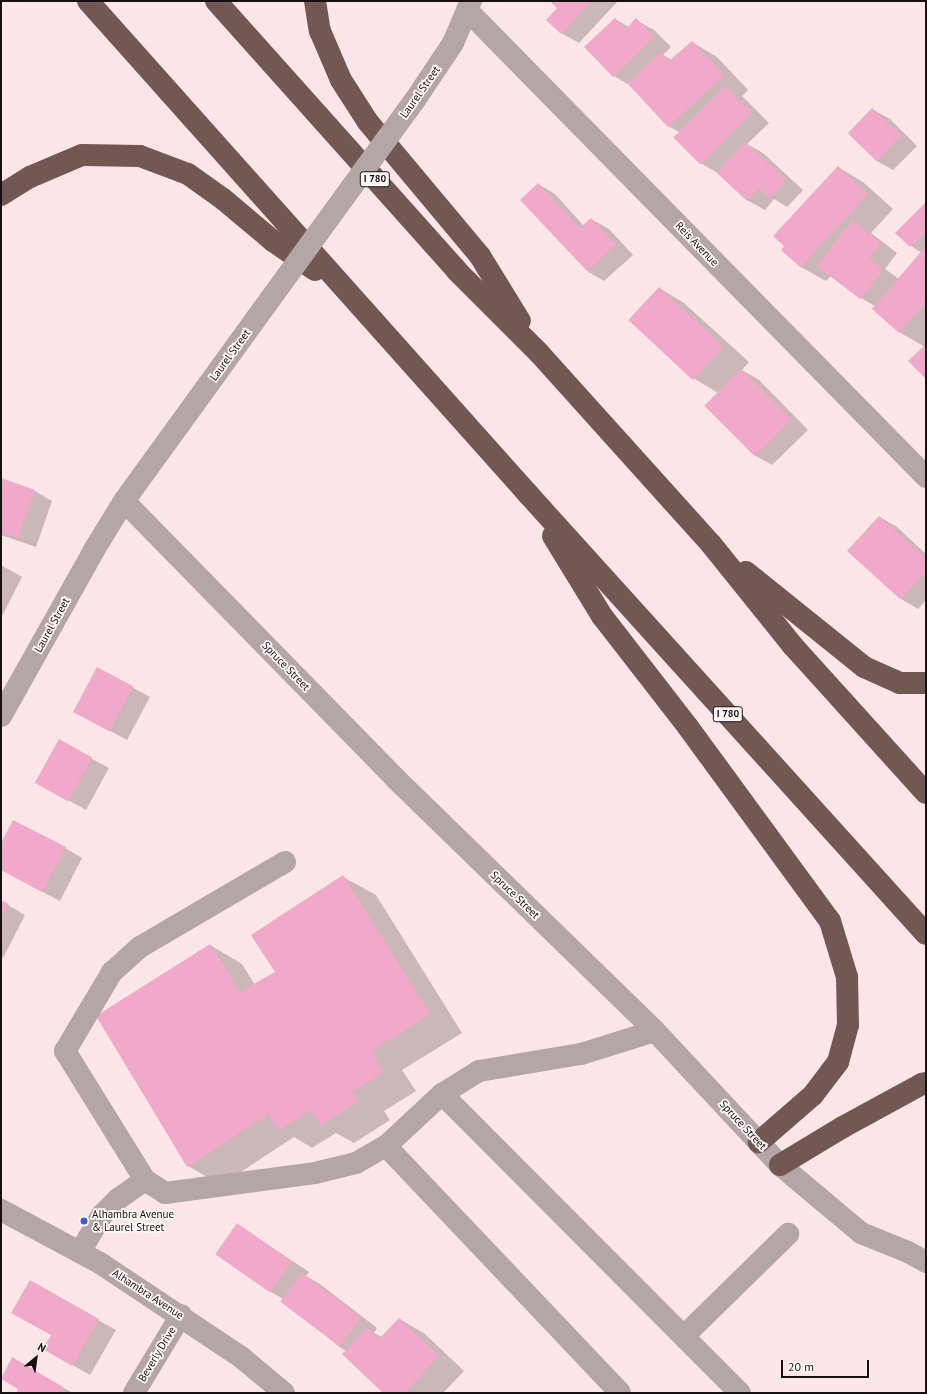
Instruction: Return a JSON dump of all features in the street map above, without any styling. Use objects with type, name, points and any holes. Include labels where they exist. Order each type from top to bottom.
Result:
[{"type":"highway","name":"I 780","points":[[88,1],[528,494],[926,934]]},
{"type":"highway","name":"I 780","points":[[216,1],[457,270],[539,353],[711,544],[793,646],[926,793]]},
{"type":"highway","points":[[315,1],[320,31],[338,73],[368,122],[480,256],[539,353]]},
{"type":"highway","points":[[1,195],[30,177],[82,155],[140,156],[188,174],[223,199],[273,241],[354,298]]},
{"type":"highway","points":[[528,494],[602,616],[688,727],[830,921],[847,977],[848,1025],[838,1062],[813,1095],[759,1142]]},
{"type":"highway","points":[[711,544],[864,667],[900,683],[926,684]]},
{"type":"highway","points":[[780,1164],[849,1123],[926,1083]]},
{"type":"street","name":"Laurel Street","points":[[1,716],[94,550],[124,501],[415,100],[453,43],[469,6]]},
{"type":"street","name":"Reis Avenue","points":[[469,6],[926,477]]},
{"type":"street","name":"Spruce Street","points":[[124,501],[396,779],[655,1031],[780,1164],[861,1233],[908,1252],[926,1262]]},
{"type":"street","points":[[285,862],[140,947],[112,972],[65,1051],[145,1180],[164,1193],[314,1173],[356,1163],[386,1146],[442,1094],[480,1071],[581,1054],[655,1031]]},
{"type":"street","points":[[442,1094],[740,1393]]},
{"type":"street","points":[[386,1146],[620,1393]]},
{"type":"street","points":[[80,1252],[102,1215],[118,1199],[145,1180]]},
{"type":"street","name":"Alhambra Avenue","points":[[1,1210],[100,1263],[181,1315],[241,1357],[284,1393]]},
{"type":"street","points":[[684,1336],[788,1234]]},
{"type":"street","name":"Beverly Drive","points":[[134,1393],[181,1315]]},
{"type":"building","points":[[550,1],[591,1],[561,34],[546,20],[557,8]]},
{"type":"building","points":[[615,18],[626,29],[636,18],[654,37],[613,77],[584,47]]},
{"type":"building","points":[[692,41],[724,75],[668,127],[628,84],[661,52],[669,61]]},
{"type":"building","points":[[725,86],[752,113],[700,164],[673,138]]},
{"type":"building","points":[[872,108],[901,136],[876,161],[848,133]]},
{"type":"building","points":[[745,142],[786,180],[770,198],[759,188],[747,201],[717,173]]},
{"type":"building","points":[[838,166],[868,194],[800,267],[781,250],[784,246],[773,236]]},
{"type":"building","points":[[538,183],[580,228],[591,218],[616,244],[587,271],[520,200]]},
{"type":"building","points":[[926,202],[926,231],[910,247],[895,233]]},
{"type":"building","points":[[852,220],[881,242],[869,258],[883,270],[860,299],[817,266]]},
{"type":"building","points":[[926,246],[926,302],[899,333],[872,309]]},
{"type":"building","points":[[659,287],[723,347],[693,380],[628,320]]},
{"type":"building","points":[[926,344],[926,379],[908,361]]},
{"type":"building","points":[[741,369],[791,419],[754,456],[704,406]]},
{"type":"building","points":[[1,478],[35,490],[18,538],[1,532]]},
{"type":"building","points":[[879,516],[926,559],[926,571],[900,599],[847,551]]},
{"type":"building","points":[[97,667],[133,686],[109,731],[73,712]]},
{"type":"building","points":[[59,739],[92,757],[68,801],[35,783]]},
{"type":"building","points":[[13,820],[66,847],[42,892],[1,870],[1,843]]},
{"type":"building","points":[[343,875],[430,1014],[371,1051],[384,1072],[352,1092],[358,1101],[321,1125],[311,1110],[279,1130],[269,1114],[187,1167],[96,1016],[210,944],[240,992],[275,972],[251,935]]},
{"type":"building","points":[[1,900],[9,904],[1,919]]},
{"type":"building","points":[[237,1223],[292,1261],[270,1293],[215,1254]]},
{"type":"building","points":[[302,1273],[361,1318],[339,1346],[280,1302]]},
{"type":"building","points":[[30,1280],[99,1319],[72,1366],[43,1349],[51,1335],[11,1313]]},
{"type":"building","points":[[399,1318],[439,1356],[404,1393],[383,1393],[342,1354],[367,1328],[379,1339]]},
{"type":"building","points":[[12,1357],[63,1387],[60,1393],[16,1393],[18,1389],[1,1379]]},
{"type":"place","name":"Alhambra Avenue & Laurel Street","points":[[84,1221]]}]
